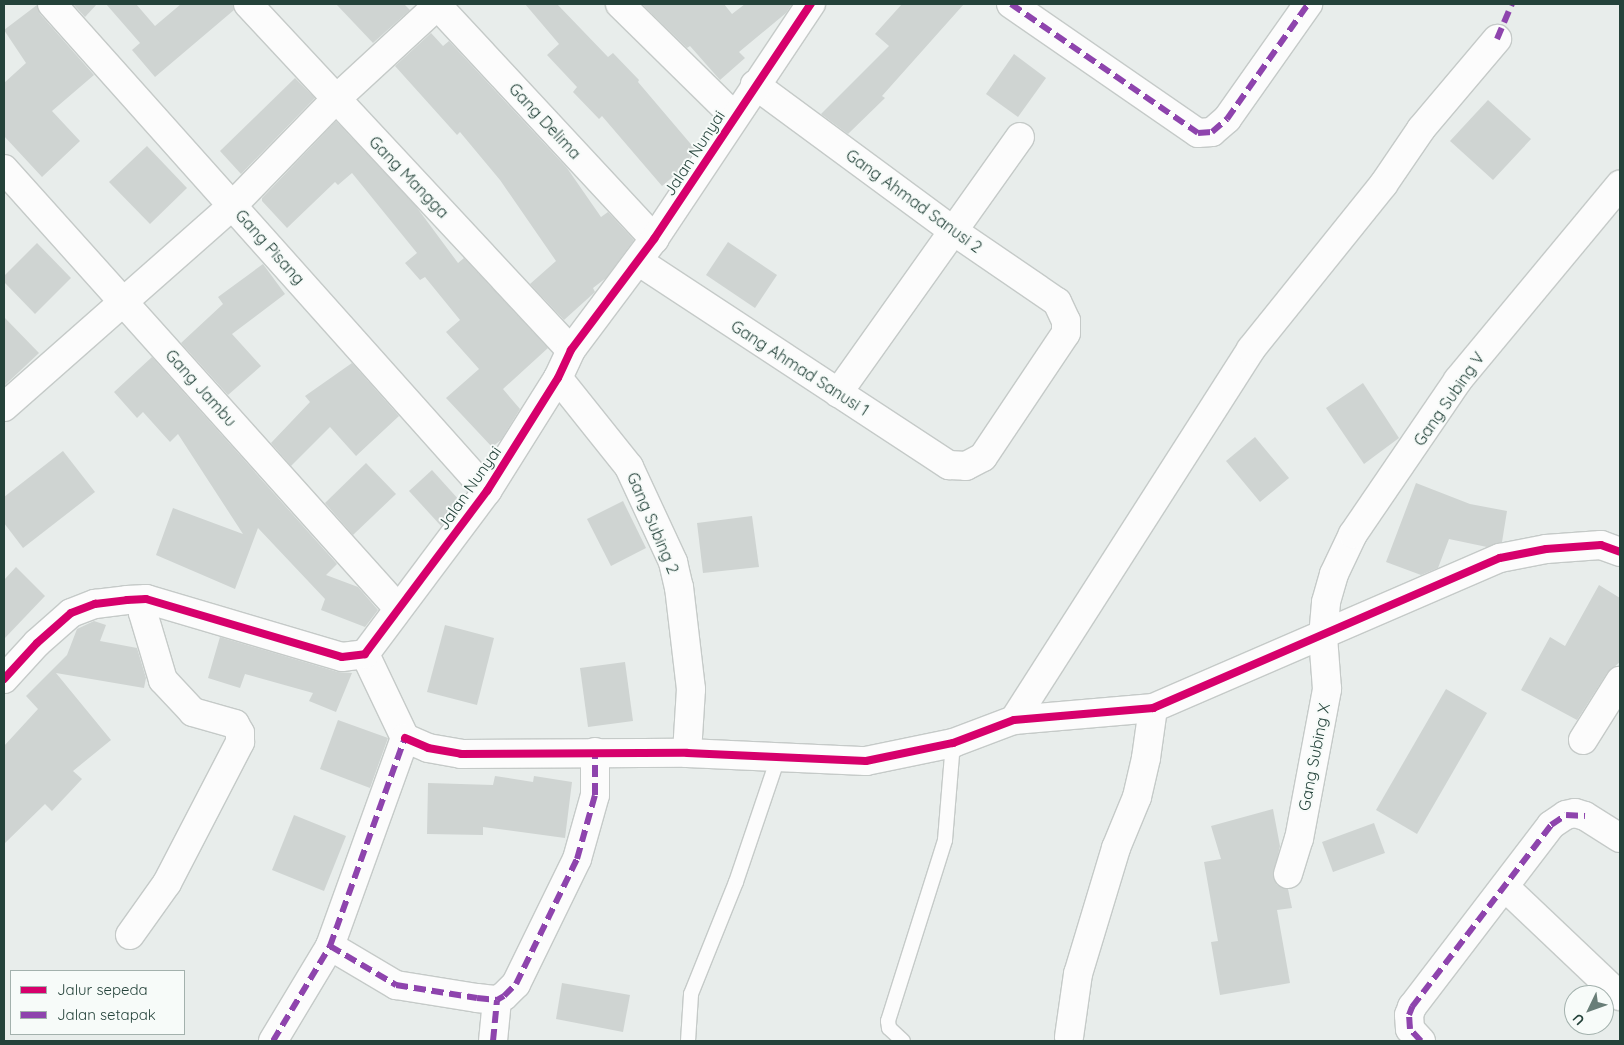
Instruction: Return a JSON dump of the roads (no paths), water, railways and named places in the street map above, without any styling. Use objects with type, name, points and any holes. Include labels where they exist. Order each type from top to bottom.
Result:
[{"type":"street","name":"Gang Pisang","points":[[52,4],[487,491]]},
{"type":"street","name":"Gang Mangga","points":[[248,4],[335,100],[570,350]]},
{"type":"street","points":[[4,406],[125,302],[233,205],[335,100],[437,4]]},
{"type":"street","name":"Gang Delima","points":[[437,4],[654,239]]},
{"type":"street","points":[[620,4],[734,116]]},
{"type":"street","name":"Jalan Nunyai","points":[[365,654],[397,607],[487,491],[558,378],[570,350],[654,239],[734,116],[811,4]]},
{"type":"street","points":[[1011,4],[1198,133],[1212,132],[1227,119],[1308,4]]},
{"type":"street","points":[[1014,720],[1251,349],[1383,185],[1421,129],[1497,39]]},
{"type":"street","name":"Gang Ahmad Sanusi 2","points":[[756,85],[952,230],[1057,302],[1066,321],[1066,333],[983,457],[966,466]]},
{"type":"street","points":[[838,393],[952,230],[1020,137]]},
{"type":"street","name":"Gang Jambu","points":[[4,169],[397,607]]},
{"type":"street","name":"Gang Subing V","points":[[1323,637],[1330,586],[1353,534],[1458,380],[1620,185]]},
{"type":"street","name":"Gang Ahmad Sanusi 1","points":[[638,261],[949,465],[966,466]]},
{"type":"street","name":"Gang Subing 2","points":[[558,378],[629,467],[673,562],[679,587],[691,690],[687,753]]},
{"type":"street","points":[[4,680],[37,642],[71,613],[95,604],[146,599],[342,657],[365,654],[405,738],[444,753],[504,756],[595,752],[687,753],[866,761],[953,743],[1014,720],[1153,708],[1323,637],[1500,558],[1546,549],[1601,545],[1620,552]]},
{"type":"street","points":[[130,935],[167,883],[240,742],[240,733],[235,724],[193,712],[163,680],[143,613],[146,599]]},
{"type":"street","name":"Gang Subing X","points":[[1288,874],[1299,840],[1327,689],[1323,637]]},
{"type":"street","points":[[1583,740],[1620,681]]},
{"type":"street","points":[[1069,1037],[1078,974],[1116,848],[1137,797],[1146,758],[1153,708]]},
{"type":"street","points":[[273,1041],[330,946],[405,738]]},
{"type":"street","points":[[492,1041],[497,1000],[516,984],[577,859],[595,795],[595,752]]},
{"type":"street","points":[[1421,1041],[1410,1029],[1409,1015],[1412,1007],[1506,888],[1551,825],[1566,815],[1585,816],[1620,838]]},
{"type":"street","points":[[1506,888],[1620,996]]},
{"type":"street","points":[[330,946],[396,985],[420,991],[497,1000]]},
{"type":"lane","points":[[903,1041],[889,1028],[888,1021],[945,840],[953,743]]},
{"type":"lane","points":[[688,1041],[691,994],[736,882],[778,758]]}]
